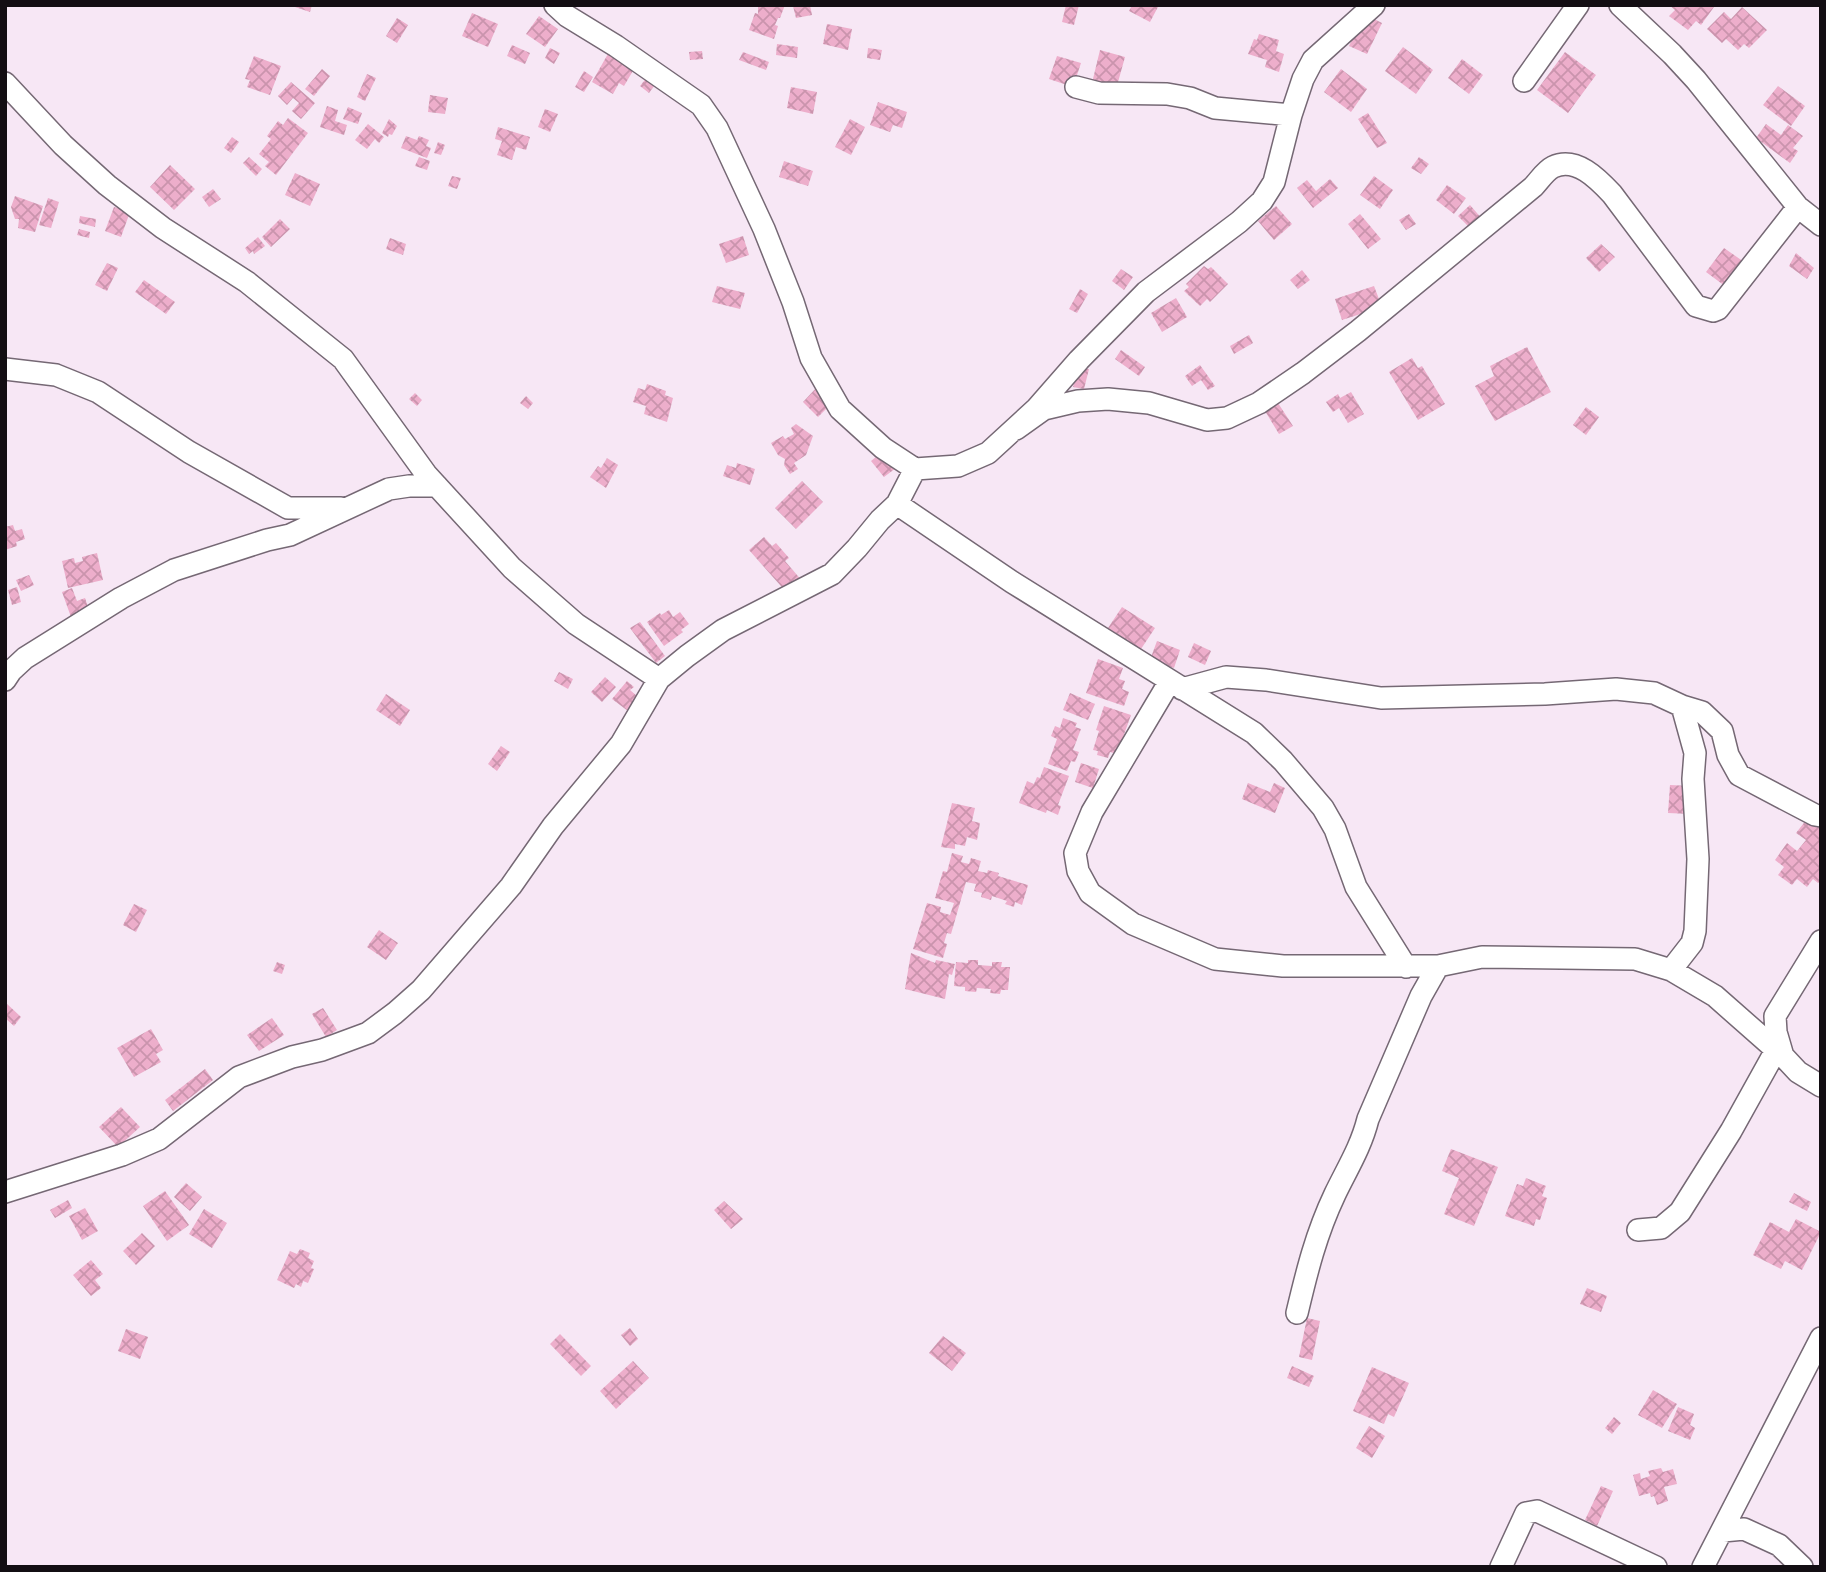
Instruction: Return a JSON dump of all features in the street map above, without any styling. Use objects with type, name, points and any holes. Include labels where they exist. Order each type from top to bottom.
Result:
[{"type":"street","points":[[555,5],[567,16],[680,88],[701,106],[717,128],[764,229],[793,302],[811,358],[840,409],[883,448],[915,469],[958,466],[988,453],[1044,409],[1077,401],[1108,399],[1149,403],[1208,420],[1227,418],[1259,403],[1358,331],[1533,187],[1553,167],[1577,166],[1596,177],[1612,194],[1696,306],[1713,311],[1718,309],[1798,207]]},
{"type":"street","points":[[1016,429],[1146,292],[1239,222],[1262,201],[1274,182],[1291,115],[1303,79],[1313,60],[1374,5]]},
{"type":"street","points":[[1524,81],[1578,5]]},
{"type":"street","points":[[1620,5],[1696,80],[1798,207],[1821,225]]},
{"type":"street","points":[[5,83],[63,145],[107,185],[163,228],[247,282],[343,359],[437,486],[528,582],[576,624],[659,679]]},
{"type":"street","points":[[1076,87],[1099,93],[1167,93],[1216,108],[1291,115]]},
{"type":"street","points":[[5,369],[56,376],[97,392],[189,452],[288,508],[351,508]]},
{"type":"street","points":[[5,1192],[122,1155],[159,1139],[239,1077],[368,1033],[395,1013],[421,990],[511,886],[553,826],[621,744],[659,679],[723,631],[832,574],[897,504],[915,469]]},
{"type":"street","points":[[5,680],[25,658],[121,598],[174,570],[290,535],[389,489],[437,486]]},
{"type":"street","points":[[897,504],[1012,582],[1254,733],[1283,761],[1322,808],[1335,829],[1356,887],[1406,967]]},
{"type":"street","points":[[1821,816],[1739,775],[1728,755],[1722,730],[1702,712],[1654,693],[1616,689],[1545,695],[1381,698],[1266,680],[1226,677],[1176,685],[1092,812],[1075,853],[1078,872],[1090,893],[1133,924],[1215,959],[1283,966],[1406,967],[1438,966],[1482,957],[1635,959],[1671,970],[1715,996],[1798,1072],[1821,1086]]},
{"type":"street","points":[[1671,970],[1692,943],[1698,859],[1693,779],[1695,753],[1682,706]]},
{"type":"street","points":[[1638,1230],[1661,1228],[1680,1212],[1779,1053],[1775,1016],[1821,941]]},
{"type":"street","points":[[1297,1313],[1311,1251],[1335,1194],[1363,1141],[1368,1119],[1421,996],[1438,966]]},
{"type":"street","points":[[1703,1567],[1821,1338]]},
{"type":"street","points":[[1500,1567],[1526,1513],[1537,1511],[1657,1567]]},
{"type":"street","points":[[1723,1531],[1744,1529],[1768,1539],[1779,1545],[1802,1567]]},
{"type":"building","points":[[289,5],[312,5],[310,12]]},
{"type":"building","points":[[758,5],[785,5],[775,25],[778,26],[774,39],[749,30],[755,13],[758,14]]},
{"type":"building","points":[[810,5],[812,15],[796,18],[793,6]]},
{"type":"building","points":[[1066,5],[1079,5],[1074,25],[1062,22]]},
{"type":"building","points":[[1132,5],[1159,5],[1150,22],[1129,11]]},
{"type":"building","points":[[1669,5],[1714,7],[1701,25],[1696,21],[1688,30],[1669,16],[1675,10]]},
{"type":"building","points":[[1742,7],[1767,30],[1749,48],[1744,44],[1738,50],[1726,39],[1722,43],[1707,29],[1724,12],[1731,19]]},
{"type":"building","points":[[472,13],[498,24],[488,47],[462,36]]},
{"type":"building","points":[[1364,14],[1382,23],[1367,54],[1349,46]]},
{"type":"building","points":[[539,16],[558,29],[545,47],[526,34]]},
{"type":"building","points":[[397,18],[408,25],[397,43],[386,36]]},
{"type":"building","points":[[827,24],[852,29],[848,50],[823,44]]},
{"type":"building","points":[[1259,34],[1279,40],[1276,51],[1284,54],[1279,72],[1265,67],[1267,60],[1248,54]]},
{"type":"building","points":[[777,44],[798,47],[797,58],[776,55]]},
{"type":"building","points":[[512,45],[530,53],[525,64],[507,56]]},
{"type":"building","points":[[1403,47],[1433,70],[1416,94],[1385,71]]},
{"type":"building","points":[[550,48],[560,53],[554,64],[545,58]]},
{"type":"building","points":[[868,48],[882,50],[880,60],[867,58]]},
{"type":"building","points":[[1100,50],[1125,57],[1115,93],[1091,87]]},
{"type":"building","points":[[702,51],[703,59],[690,60],[689,52]]},
{"type":"building","points":[[609,52],[637,64],[624,86],[619,83],[613,94],[592,82]]},
{"type":"building","points":[[743,52],[769,62],[766,70],[739,60]]},
{"type":"building","points":[[1565,52],[1596,75],[1568,113],[1537,90]]},
{"type":"building","points":[[254,56],[281,66],[270,95],[247,87],[250,80],[245,79]]},
{"type":"building","points":[[1057,56],[1081,63],[1073,87],[1049,79]]},
{"type":"building","points":[[1462,59],[1483,75],[1469,94],[1448,78]]},
{"type":"building","points":[[322,69],[330,76],[314,96],[305,89]]},
{"type":"building","points":[[1341,69],[1367,89],[1351,112],[1324,92]]},
{"type":"building","points":[[584,71],[593,77],[584,92],[575,87]]},
{"type":"building","points":[[367,74],[376,78],[365,101],[357,97]]},
{"type":"building","points":[[648,76],[657,82],[649,93],[640,86]]},
{"type":"building","points":[[291,82],[315,103],[301,119],[292,111],[299,103],[293,98],[287,105],[278,96]]},
{"type":"building","points":[[1778,86],[1805,106],[1791,126],[1763,105]]},
{"type":"building","points":[[791,87],[817,92],[813,114],[787,108]]},
{"type":"building","points":[[430,95],[448,98],[445,114],[428,112]]},
{"type":"building","points":[[878,102],[907,112],[902,128],[893,125],[890,132],[870,125]]},
{"type":"building","points":[[327,106],[338,110],[335,121],[347,125],[344,135],[320,127]]},
{"type":"building","points":[[348,107],[362,113],[358,124],[343,119]]},
{"type":"building","points":[[545,109],[558,114],[550,132],[538,127]]},
{"type":"building","points":[[1368,113],[1387,143],[1377,148],[1358,119]]},
{"type":"building","points":[[288,118],[308,133],[276,175],[265,166],[269,162],[259,154],[271,139],[267,136],[278,121],[283,125]]},
{"type":"building","points":[[389,119],[397,126],[388,137],[382,133]]},
{"type":"building","points":[[850,119],[865,127],[851,155],[835,147]]},
{"type":"building","points":[[368,124],[384,137],[379,143],[375,139],[367,149],[355,140]]},
{"type":"building","points":[[1766,124],[1781,135],[1788,125],[1803,136],[1793,148],[1798,151],[1790,163],[1756,138]]},
{"type":"building","points":[[498,127],[530,137],[526,150],[516,147],[512,160],[497,155],[502,141],[495,139]]},
{"type":"building","points":[[406,136],[417,140],[419,136],[429,140],[426,146],[431,148],[427,158],[401,148]]},
{"type":"building","points":[[232,137],[239,142],[231,153],[224,148]]},
{"type":"building","points":[[438,142],[445,145],[441,155],[434,153]]},
{"type":"building","points":[[249,157],[262,169],[256,176],[243,163]]},
{"type":"building","points":[[419,157],[430,161],[427,170],[415,166]]},
{"type":"building","points":[[1419,157],[1429,164],[1421,174],[1411,168]]},
{"type":"building","points":[[784,161],[813,171],[808,186],[779,177]]},
{"type":"building","points":[[170,165],[195,189],[174,210],[150,187]]},
{"type":"building","points":[[295,173],[320,184],[310,206],[285,195]]},
{"type":"building","points":[[452,176],[461,178],[457,189],[448,186]]},
{"type":"building","points":[[1374,176],[1393,190],[1380,209],[1360,195]]},
{"type":"building","points":[[1330,179],[1338,188],[1313,208],[1297,188],[1307,180],[1316,191]]},
{"type":"building","points":[[1447,185],[1466,198],[1454,214],[1436,200]]},
{"type":"building","points":[[213,189],[221,199],[209,207],[202,197]]},
{"type":"building","points":[[15,196],[43,206],[35,232],[18,228],[19,219],[15,219],[11,207]]},
{"type":"building","points":[[48,198],[59,202],[51,228],[39,225]]},
{"type":"building","points":[[1470,205],[1483,220],[1472,230],[1458,216]]},
{"type":"building","points":[[1276,206],[1292,224],[1274,240],[1258,221]]},
{"type":"building","points":[[114,207],[130,212],[121,237],[105,231]]},
{"type":"building","points":[[1360,214],[1381,239],[1368,249],[1348,224]]},
{"type":"building","points":[[1409,214],[1416,224],[1406,230],[1399,220]]},
{"type":"building","points":[[80,216],[96,219],[95,227],[79,223]]},
{"type":"building","points":[[280,219],[290,229],[271,247],[262,237]]},
{"type":"building","points":[[79,229],[90,232],[89,238],[77,235]]},
{"type":"building","points":[[743,236],[749,255],[726,263],[719,244]]},
{"type":"building","points":[[258,237],[265,246],[254,254],[253,251],[249,254],[245,248]]},
{"type":"building","points":[[390,238],[406,244],[403,255],[386,249]]},
{"type":"building","points":[[1601,244],[1615,257],[1599,272],[1586,258]]},
{"type":"building","points":[[1724,248],[1747,264],[1729,289],[1706,272]]},
{"type":"building","points":[[1796,253],[1814,268],[1807,279],[1789,266]]},
{"type":"building","points":[[107,263],[118,268],[107,291],[95,285]]},
{"type":"building","points":[[1204,266],[1208,269],[1211,267],[1228,284],[1210,302],[1207,299],[1200,306],[1184,291],[1189,287],[1186,284]]},
{"type":"building","points":[[1121,269],[1133,277],[1124,290],[1112,281]]},
{"type":"building","points":[[1302,270],[1310,280],[1298,289],[1290,280]]},
{"type":"building","points":[[144,280],[175,302],[166,314],[135,292]]},
{"type":"building","points":[[717,286],[745,293],[740,309],[712,302]]},
{"type":"building","points":[[1374,286],[1382,307],[1342,320],[1335,299]]},
{"type":"building","points":[[1080,289],[1088,294],[1077,313],[1069,309]]},
{"type":"building","points":[[1176,298],[1187,317],[1162,332],[1151,313]]},
{"type":"building","points":[[1249,335],[1253,343],[1234,354],[1230,346]]},
{"type":"building","points":[[1527,347],[1551,392],[1495,421],[1475,386],[1494,376],[1490,366]]},
{"type":"building","points":[[1121,350],[1145,367],[1139,376],[1115,359]]},
{"type":"building","points":[[1412,358],[1418,368],[1422,366],[1445,404],[1418,420],[1389,372]]},
{"type":"building","points":[[1200,365],[1215,386],[1208,390],[1201,380],[1192,386],[1185,376]]},
{"type":"building","points":[[1078,367],[1089,369],[1084,389],[1073,387]]},
{"type":"building","points":[[647,384],[666,391],[665,395],[673,398],[667,422],[644,414],[646,406],[633,402],[638,388],[645,390]]},
{"type":"building","points":[[818,386],[833,402],[818,417],[803,402]]},
{"type":"building","points":[[1351,392],[1364,414],[1348,423],[1339,408],[1333,412],[1326,402],[1338,394],[1340,398]]},
{"type":"building","points":[[415,393],[422,400],[417,406],[409,399]]},
{"type":"building","points":[[526,396],[533,403],[528,409],[520,403]]},
{"type":"building","points":[[1278,403],[1293,426],[1279,434],[1265,411]]},
{"type":"building","points":[[1586,407],[1599,417],[1586,435],[1573,425]]},
{"type":"building","points":[[796,424],[813,436],[806,455],[794,463],[798,469],[790,474],[784,465],[785,459],[778,455],[771,443],[783,436],[785,439],[794,434],[791,428]]},
{"type":"building","points":[[882,452],[896,468],[884,477],[871,461]]},
{"type":"building","points":[[607,458],[618,465],[606,488],[590,477],[598,466],[601,468]]},
{"type":"building","points":[[737,463],[755,469],[750,485],[723,476],[727,465],[736,468]]},
{"type":"building","points":[[802,481],[823,502],[796,529],[775,508]]},
{"type":"building","points":[[13,525],[15,531],[22,529],[25,539],[16,542],[17,546],[5,550],[5,527]]},
{"type":"building","points":[[764,537],[772,546],[776,543],[789,558],[785,561],[803,582],[788,594],[749,550]]},
{"type":"building","points":[[97,553],[103,580],[68,588],[62,561],[74,558],[75,563],[83,561],[82,557]]},
{"type":"building","points":[[29,575],[34,585],[21,591],[16,580]]},
{"type":"building","points":[[17,587],[21,602],[12,605],[8,590]]},
{"type":"building","points":[[72,588],[77,601],[85,598],[89,610],[71,617],[62,592]]},
{"type":"building","points":[[1122,607],[1155,628],[1141,649],[1108,628]]},
{"type":"building","points":[[669,610],[673,617],[680,612],[689,624],[664,646],[647,622]]},
{"type":"building","points":[[640,622],[665,656],[656,663],[630,628]]},
{"type":"building","points":[[1157,641],[1180,650],[1174,668],[1150,660]]},
{"type":"building","points":[[1194,643],[1211,651],[1205,665],[1188,657]]},
{"type":"building","points":[[1098,659],[1123,668],[1119,679],[1125,681],[1122,689],[1129,692],[1124,706],[1086,693]]},
{"type":"building","points":[[559,672],[573,679],[568,689],[554,681]]},
{"type":"building","points":[[605,677],[616,687],[602,702],[591,692]]},
{"type":"building","points":[[627,681],[634,687],[630,690],[637,696],[642,690],[632,714],[612,699]]},
{"type":"building","points":[[1070,693],[1095,704],[1088,720],[1063,710]]},
{"type":"building","points":[[386,694],[410,710],[400,726],[376,710]]},
{"type":"building","points":[[1104,706],[1131,715],[1117,754],[1110,752],[1108,758],[1097,755],[1098,751],[1093,750]]},
{"type":"building","points":[[1063,718],[1077,723],[1075,727],[1081,729],[1073,750],[1079,752],[1067,771],[1048,764],[1057,739],[1051,736],[1055,726],[1060,728]]},
{"type":"building","points":[[501,746],[510,752],[497,771],[488,764]]},
{"type":"building","points":[[1081,763],[1099,769],[1093,788],[1075,782]]},
{"type":"building","points":[[1044,767],[1069,776],[1058,805],[1061,806],[1058,815],[1019,803],[1027,781],[1034,784],[1037,777],[1040,778]]},
{"type":"building","points":[[1248,783],[1270,792],[1274,783],[1285,788],[1275,813],[1242,799]]},
{"type":"building","points":[[1670,785],[1691,786],[1690,814],[1668,813]]},
{"type":"building","points":[[952,803],[975,808],[972,821],[980,823],[977,840],[967,837],[965,846],[955,844],[955,849],[941,847]]},
{"type":"building","points":[[1807,819],[1821,829],[1821,880],[1818,883],[1813,879],[1807,887],[1797,879],[1792,885],[1778,875],[1784,867],[1775,860],[1787,843],[1797,851],[1806,840],[1796,833]]},
{"type":"building","points":[[952,853],[963,856],[961,862],[969,864],[971,858],[981,861],[978,871],[999,873],[998,876],[1028,885],[1022,905],[1015,902],[1014,907],[1005,904],[1007,901],[992,896],[991,900],[981,897],[982,893],[974,891],[976,884],[966,882],[951,934],[947,933],[943,958],[913,949],[927,903],[941,907],[940,912],[950,915],[954,903],[935,898]]},
{"type":"building","points":[[134,904],[147,910],[136,932],[123,925]]},
{"type":"building","points":[[379,930],[398,943],[386,960],[367,947]]},
{"type":"building","points":[[911,953],[935,963],[936,960],[955,964],[952,975],[949,974],[945,999],[905,989]]},
{"type":"building","points":[[968,960],[978,960],[978,965],[992,966],[992,962],[1002,962],[1001,967],[1010,967],[1008,990],[1001,990],[1000,994],[990,993],[991,989],[977,988],[976,992],[954,986],[956,962],[968,963]]},
{"type":"building","points":[[277,962],[285,965],[282,974],[273,971]]},
{"type":"building","points":[[5,1002],[21,1017],[14,1026],[5,1018]]},
{"type":"building","points":[[323,1008],[337,1030],[326,1037],[312,1014]]},
{"type":"building","points":[[272,1018],[284,1035],[259,1051],[247,1035]]},
{"type":"building","points":[[151,1029],[163,1050],[156,1054],[161,1062],[134,1077],[117,1048]]},
{"type":"building","points":[[205,1069],[213,1080],[173,1111],[165,1100]]},
{"type":"building","points":[[121,1107],[140,1127],[118,1147],[99,1127]]},
{"type":"building","points":[[1451,1149],[1498,1167],[1474,1226],[1444,1214],[1459,1178],[1442,1171]]},
{"type":"building","points":[[1526,1178],[1546,1186],[1542,1196],[1547,1198],[1540,1220],[1536,1219],[1534,1226],[1505,1216],[1517,1184],[1523,1186]]},
{"type":"building","points":[[186,1183],[202,1197],[190,1211],[174,1197]]},
{"type":"building","points":[[165,1191],[189,1225],[167,1241],[143,1206]]},
{"type":"building","points":[[1794,1193],[1811,1202],[1807,1211],[1789,1202]]},
{"type":"building","points":[[68,1200],[72,1208],[55,1218],[50,1210]]},
{"type":"building","points":[[724,1201],[743,1219],[731,1229],[714,1210]]},
{"type":"building","points":[[85,1208],[98,1231],[82,1240],[69,1216]]},
{"type":"building","points":[[204,1209],[227,1223],[212,1248],[189,1234]]},
{"type":"building","points":[[1796,1219],[1821,1232],[1802,1270],[1785,1261],[1781,1269],[1753,1255],[1770,1222],[1789,1232]]},
{"type":"building","points":[[142,1233],[155,1246],[136,1265],[123,1251]]},
{"type":"building","points":[[300,1249],[310,1253],[308,1258],[314,1261],[311,1268],[314,1269],[308,1283],[303,1281],[301,1287],[296,1284],[294,1288],[277,1280],[290,1251],[297,1254]]},
{"type":"building","points":[[91,1260],[103,1274],[95,1280],[101,1288],[91,1296],[73,1275]]},
{"type":"building","points":[[1587,1288],[1607,1296],[1601,1312],[1580,1304]]},
{"type":"building","points":[[1307,1318],[1320,1321],[1312,1360],[1299,1357]]},
{"type":"building","points":[[630,1328],[638,1339],[630,1346],[621,1335]]},
{"type":"building","points":[[126,1329],[148,1337],[140,1359],[118,1351]]},
{"type":"building","points":[[560,1334],[591,1366],[581,1376],[550,1344]]},
{"type":"building","points":[[943,1336],[966,1353],[952,1371],[929,1353]]},
{"type":"building","points":[[633,1361],[649,1378],[616,1409],[600,1391]]},
{"type":"building","points":[[1292,1366],[1314,1376],[1309,1387],[1287,1378]]},
{"type":"building","points":[[1372,1367],[1409,1383],[1394,1417],[1388,1414],[1384,1424],[1353,1411]]},
{"type":"building","points":[[1653,1390],[1677,1404],[1662,1428],[1638,1415]]},
{"type":"building","points":[[1678,1407],[1694,1414],[1690,1425],[1695,1428],[1690,1440],[1668,1431]]},
{"type":"building","points":[[1614,1417],[1621,1423],[1612,1434],[1605,1428]]},
{"type":"building","points":[[1369,1426],[1385,1436],[1372,1458],[1356,1448]]},
{"type":"building","points":[[1661,1468],[1663,1472],[1673,1469],[1677,1484],[1664,1487],[1668,1501],[1657,1505],[1650,1493],[1639,1496],[1633,1475],[1640,1473],[1641,1479],[1650,1476],[1648,1471]]},
{"type":"building","points":[[1601,1486],[1613,1491],[1597,1526],[1585,1520]]}]
